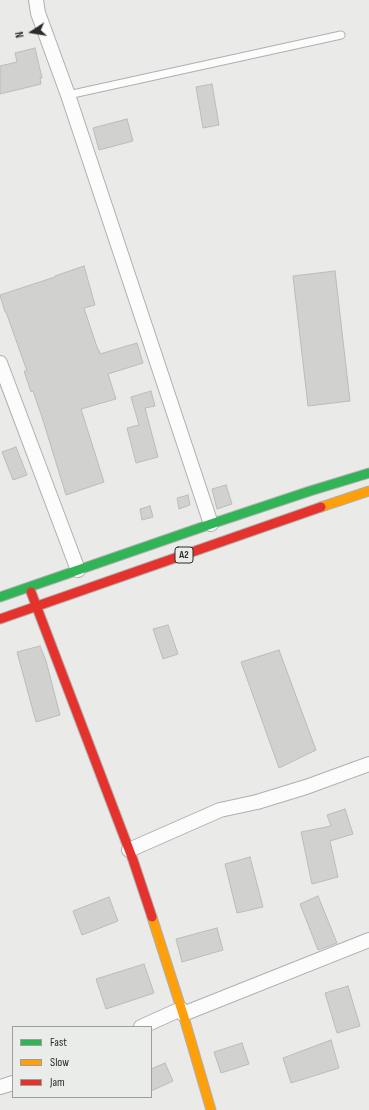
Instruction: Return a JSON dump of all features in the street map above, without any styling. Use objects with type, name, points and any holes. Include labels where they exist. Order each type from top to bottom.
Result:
[{"type":"main road","name":"A2","points":[[0,597],[310,491],[369,473]]},
{"type":"main road","name":"A2","points":[[0,619],[369,491]]},
{"type":"main road","points":[[30,587],[129,850],[182,1012],[210,1110]]},
{"type":"street","points":[[36,0],[38,13],[68,95],[212,524]]},
{"type":"street","points":[[0,363],[78,570]]},
{"type":"street","points":[[129,850],[220,810],[257,802],[306,787],[369,764]]},
{"type":"street","points":[[144,1026],[369,940]]},
{"type":"street","points":[[0,1087],[12,1083]]},
{"type":"lane","points":[[68,95],[341,35]]},
{"type":"building","points":[[35,48],[42,78],[40,78],[41,84],[0,94],[0,66],[17,62],[15,53]]},
{"type":"building","points":[[212,84],[219,125],[203,128],[196,87]]},
{"type":"building","points":[[127,119],[133,141],[99,150],[93,128]]},
{"type":"building","points":[[84,266],[95,305],[84,308],[100,354],[137,343],[143,363],[108,374],[116,399],[81,409],[104,482],[66,495],[42,417],[24,371],[27,371],[0,295]]},
{"type":"building","points":[[335,271],[350,401],[308,406],[293,276]]},
{"type":"building","points":[[151,391],[155,406],[145,408],[158,457],[136,463],[127,428],[139,425],[131,397]]},
{"type":"building","points":[[16,447],[27,475],[13,480],[2,452]]},
{"type":"building","points":[[226,485],[232,504],[217,509],[212,489]]},
{"type":"building","points":[[188,495],[190,505],[179,509],[177,498]]},
{"type":"building","points":[[150,506],[153,517],[142,520],[140,509]]},
{"type":"building","points":[[168,625],[178,654],[163,659],[153,629]]},
{"type":"building","points":[[40,646],[46,661],[60,715],[36,722],[17,652]]},
{"type":"building","points":[[279,650],[316,750],[279,768],[241,662]]},
{"type":"building","points":[[345,809],[353,834],[330,841],[338,877],[312,884],[301,832],[331,826],[327,815]]},
{"type":"building","points":[[250,857],[263,907],[237,913],[225,864]]},
{"type":"building","points":[[318,896],[337,943],[318,950],[300,904]]},
{"type":"building","points":[[109,897],[118,921],[82,935],[73,911]]},
{"type":"building","points":[[217,928],[223,950],[182,962],[176,939]]},
{"type":"building","points":[[144,964],[154,993],[106,1009],[96,979]]},
{"type":"building","points":[[348,986],[360,1026],[337,1033],[325,993]]},
{"type":"building","points":[[331,1040],[339,1068],[291,1083],[283,1058]]},
{"type":"building","points":[[242,1043],[249,1064],[221,1073],[214,1052]]},
{"type":"building","points":[[165,1063],[173,1081],[152,1091],[152,1069]]},
{"type":"traffic: fast","points":[[0,597],[211,524],[369,473]]},
{"type":"traffic: slow","points":[[321,507],[369,491]]},
{"type":"traffic: slow","points":[[152,917],[183,1014],[211,1110]]},
{"type":"traffic: jam","points":[[0,619],[321,507]]},
{"type":"traffic: jam","points":[[31,592],[133,860],[152,917]]}]
